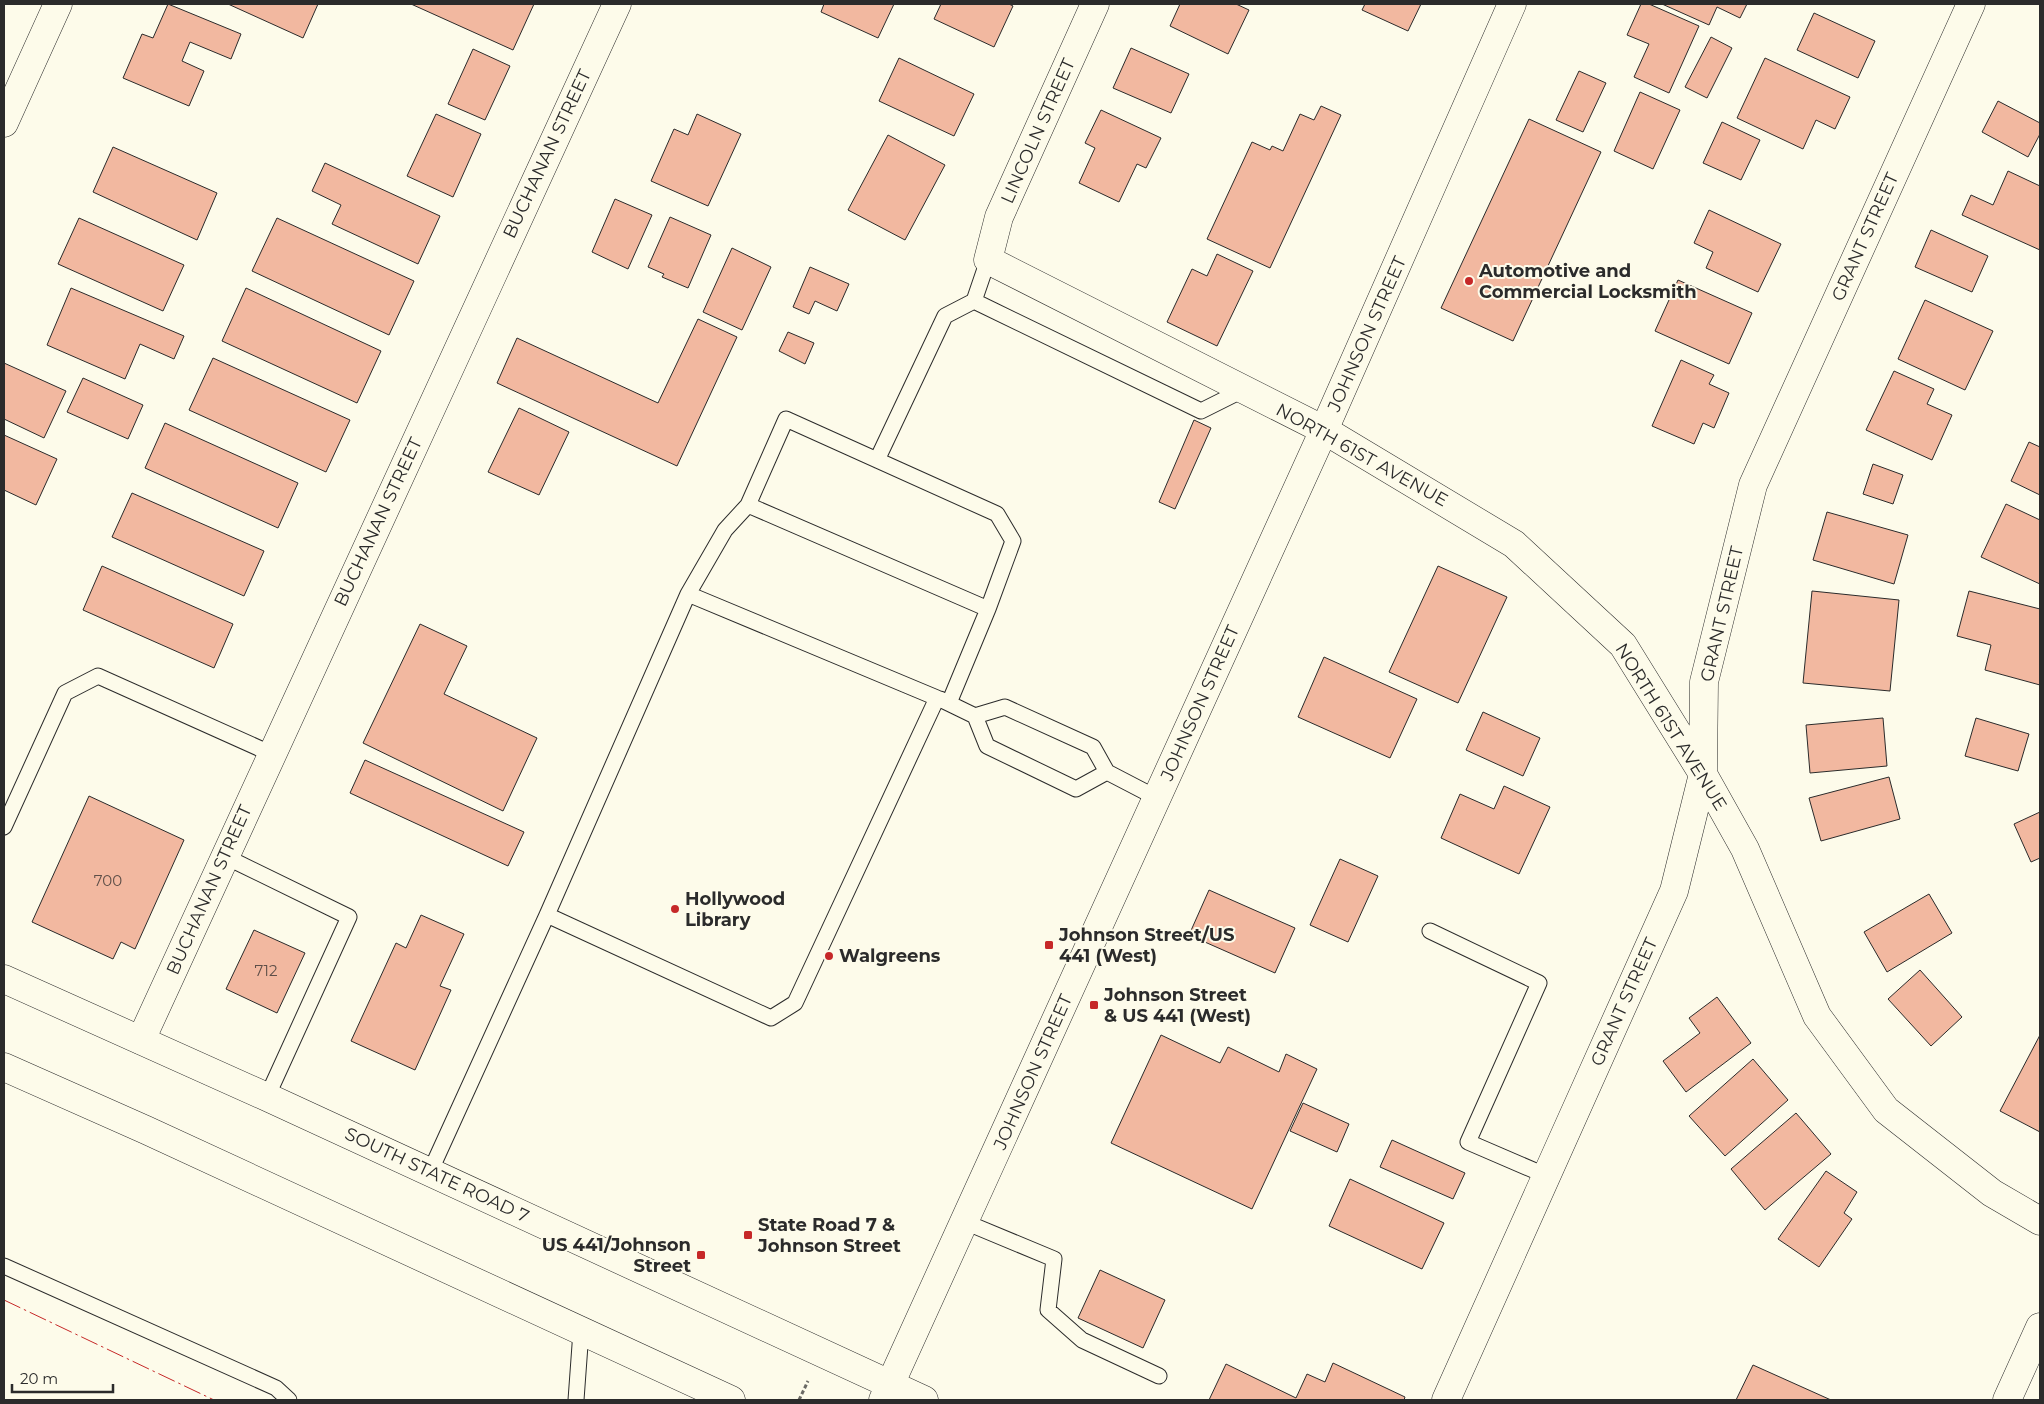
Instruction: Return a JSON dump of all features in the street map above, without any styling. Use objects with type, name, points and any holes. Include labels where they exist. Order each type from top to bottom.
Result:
[{"type":"street","points":[[4,123],[58,4]]},
{"type":"street","name":"BUCHANAN STREET","points":[[141,1040],[616,4]]},
{"type":"street","name":"LINCOLN STREET","points":[[988,260],[999,217],[1095,4]]},
{"type":"street","name":"JOHNSON STREET","points":[[887,1393],[1324,430],[1512,4]]},
{"type":"street","name":"GRANT STREET","points":[[1446,1400],[1674,891],[1703,774],[1704,682],[1753,485],[1971,4]]},
{"type":"street","name":"NORTH 61ST AVENUE","points":[[988,260],[1324,430],[1514,544],[1623,645],[1703,774],[1745,849],[1817,1016],[1886,1110],[1992,1193],[2040,1220]]},
{"type":"street","name":"SOUTH STATE ROAD 7","points":[[4,979],[267,1096],[430,1172],[887,1393],[924,1400]]},
{"type":"street","points":[[4,1067],[146,1130],[731,1400]]},
{"type":"street","points":[[2007,1400],[2040,1327]]},
{"type":"lane","points":[[877,460],[945,316],[974,301],[988,260]]},
{"type":"lane","points":[[974,301],[1201,411],[1242,390]]},
{"type":"lane","points":[[430,1172],[547,915],[688,594],[724,530],[748,505],[786,419],[997,514],[1013,541],[988,609],[796,1003],[771,1018],[547,915]]},
{"type":"lane","points":[[748,505],[988,609]]},
{"type":"lane","points":[[688,594],[943,700],[975,716],[987,746],[1076,789],[1107,772]]},
{"type":"lane","points":[[4,827],[65,693],[98,676],[272,754]]},
{"type":"lane","points":[[975,716],[1005,707],[1092,746],[1107,772],[1157,798]]},
{"type":"lane","points":[[224,856],[349,917],[267,1096]]},
{"type":"lane","points":[[1430,931],[1539,983],[1468,1142],[1546,1176]]},
{"type":"lane","points":[[965,1222],[1054,1259],[1048,1310],[1082,1340],[1159,1376]]},
{"type":"lane","points":[[4,1266],[276,1388],[289,1400]]},
{"type":"lane","points":[[576,1400],[582,1331]]},
{"type":"building","points":[[168,4],[241,34],[231,59],[190,42],[182,61],[204,71],[189,106],[123,78],[142,34],[153,38]]},
{"type":"building","points":[[228,4],[318,4],[303,38]]},
{"type":"building","points":[[411,4],[534,4],[513,50]]},
{"type":"building","points":[[824,4],[894,4],[878,38],[821,12]]},
{"type":"building","points":[[941,4],[1009,4],[1013,6],[994,47],[934,19]]},
{"type":"building","points":[[1180,4],[1236,4],[1249,10],[1228,54],[1170,26]]},
{"type":"building","points":[[1365,4],[1421,4],[1408,31],[1362,10]]},
{"type":"building","points":[[1641,4],[1649,4],[1699,26],[1669,93],[1634,77],[1649,44],[1627,35]]},
{"type":"building","points":[[1662,4],[1747,4],[1740,18],[1717,7],[1709,25]]},
{"type":"building","points":[[1814,13],[1875,41],[1858,78],[1797,50]]},
{"type":"building","points":[[1711,37],[1732,48],[1707,98],[1685,87]]},
{"type":"building","points":[[1131,48],[1189,74],[1171,113],[1113,88]]},
{"type":"building","points":[[473,49],[510,66],[485,120],[448,104]]},
{"type":"building","points":[[899,58],[974,94],[954,136],[879,101]]},
{"type":"building","points":[[1765,58],[1850,97],[1835,129],[1816,120],[1803,149],[1737,118]]},
{"type":"building","points":[[1579,71],[1606,83],[1583,132],[1556,120]]},
{"type":"building","points":[[1640,92],[1680,110],[1653,169],[1614,151]]},
{"type":"building","points":[[1998,101],[2040,123],[2040,134],[2028,157],[1982,132]]},
{"type":"building","points":[[1321,106],[1341,115],[1270,268],[1207,239],[1252,142],[1270,150],[1272,146],[1283,151],[1300,114],[1314,120]]},
{"type":"building","points":[[1101,110],[1161,138],[1146,168],[1137,164],[1119,202],[1079,183],[1095,148],[1085,143]]},
{"type":"building","points":[[436,114],[481,134],[453,197],[407,176]]},
{"type":"building","points":[[697,114],[741,134],[708,206],[651,181],[674,129],[688,135]]},
{"type":"building","points":[[1529,119],[1601,152],[1513,341],[1441,308]]},
{"type":"building","points":[[1722,122],[1760,140],[1741,180],[1703,163]]},
{"type":"building","points":[[888,135],[945,165],[905,240],[848,210]]},
{"type":"building","points":[[113,147],[217,193],[197,240],[93,192]]},
{"type":"building","points":[[325,163],[440,216],[418,264],[332,224],[341,205],[312,191]]},
{"type":"building","points":[[2008,171],[2040,186],[2040,250],[1962,215],[1971,195],[1993,205]]},
{"type":"building","points":[[615,199],[652,215],[628,269],[592,252]]},
{"type":"building","points":[[1709,210],[1781,244],[1758,292],[1706,268],[1713,252],[1694,243]]},
{"type":"building","points":[[670,217],[711,235],[688,288],[662,277],[664,274],[648,267]]},
{"type":"building","points":[[79,218],[184,265],[163,311],[58,264]]},
{"type":"building","points":[[277,218],[414,281],[389,335],[252,271]]},
{"type":"building","points":[[1931,230],[1988,256],[1972,292],[1915,267]]},
{"type":"building","points":[[732,248],[771,267],[742,330],[703,312]]},
{"type":"building","points":[[1217,254],[1253,271],[1217,346],[1167,322],[1192,269],[1207,276]]},
{"type":"building","points":[[810,267],[849,284],[837,311],[815,301],[809,314],[793,307]]},
{"type":"building","points":[[1678,280],[1752,313],[1729,364],[1655,331]]},
{"type":"building","points":[[71,288],[184,336],[174,359],[140,344],[125,379],[47,345]]},
{"type":"building","points":[[246,288],[381,351],[357,403],[222,341]]},
{"type":"building","points":[[1925,300],[1993,331],[1965,390],[1898,359]]},
{"type":"building","points":[[698,319],[737,337],[677,466],[497,383],[517,338],[658,403]]},
{"type":"building","points":[[788,332],[814,343],[805,364],[779,351]]},
{"type":"building","points":[[213,358],[350,420],[326,472],[189,410]]},
{"type":"building","points":[[1681,360],[1714,375],[1709,384],[1729,393],[1714,428],[1703,423],[1694,444],[1652,426]]},
{"type":"building","points":[[4,363],[66,391],[44,438],[4,419]]},
{"type":"building","points":[[1894,371],[1934,389],[1927,404],[1952,415],[1932,460],[1866,430]]},
{"type":"building","points":[[83,378],[143,405],[128,439],[67,412]]},
{"type":"building","points":[[519,408],[569,432],[539,495],[488,472]]},
{"type":"building","points":[[1194,420],[1211,428],[1175,509],[1159,502]]},
{"type":"building","points":[[165,423],[298,483],[278,528],[145,468]]},
{"type":"building","points":[[4,435],[57,459],[36,505],[4,490]]},
{"type":"building","points":[[2029,442],[2040,447],[2040,495],[2011,481]]},
{"type":"building","points":[[1873,464],[1903,475],[1893,504],[1863,494]]},
{"type":"building","points":[[132,493],[264,551],[244,596],[112,537]]},
{"type":"building","points":[[2006,504],[2040,520],[2040,584],[1981,557]]},
{"type":"building","points":[[1827,512],[1908,535],[1894,584],[1813,560]]},
{"type":"building","points":[[102,566],[233,624],[214,668],[83,610]]},
{"type":"building","points":[[1438,566],[1507,597],[1458,703],[1389,672]]},
{"type":"building","points":[[1812,591],[1899,600],[1890,691],[1803,683]]},
{"type":"building","points":[[1969,591],[2040,609],[2040,685],[1985,670],[1991,645],[1957,636]]},
{"type":"building","points":[[420,624],[467,646],[444,694],[537,738],[503,811],[363,743]]},
{"type":"building","points":[[1324,657],[1417,699],[1390,758],[1298,717]]},
{"type":"building","points":[[1483,712],[1540,738],[1523,776],[1466,750]]},
{"type":"building","points":[[1883,718],[1887,766],[1810,773],[1806,725]]},
{"type":"building","points":[[1976,718],[2029,734],[2018,771],[1965,756]]},
{"type":"building","points":[[365,760],[524,832],[508,866],[350,793]]},
{"type":"building","points":[[1889,777],[1900,819],[1821,841],[1809,798]]},
{"type":"building","points":[[1504,786],[1550,807],[1519,874],[1441,838],[1460,794],[1494,809]]},
{"type":"building","points":[[89,796],[184,840],[135,949],[121,942],[113,959],[32,922]]},
{"type":"building","points":[[2040,812],[2040,858],[2031,862],[2014,824]]},
{"type":"building","points":[[1340,859],[1378,876],[1348,942],[1310,925]]},
{"type":"building","points":[[1209,890],[1295,928],[1275,973],[1189,935]]},
{"type":"building","points":[[1929,894],[1952,933],[1887,972],[1864,932]]},
{"type":"building","points":[[421,915],[464,934],[440,986],[451,990],[415,1070],[351,1041],[396,943],[406,948]]},
{"type":"building","points":[[254,930],[305,953],[277,1013],[226,989]]},
{"type":"building","points":[[1920,970],[1962,1017],[1931,1046],[1888,999]]},
{"type":"building","points":[[1717,997],[1751,1043],[1686,1092],[1663,1061],[1700,1033],[1689,1018]]},
{"type":"building","points":[[1161,1035],[1220,1063],[1228,1047],[1279,1072],[1286,1054],[1317,1069],[1252,1209],[1111,1143]]},
{"type":"building","points":[[2040,1035],[2040,1132],[2000,1111]]},
{"type":"building","points":[[1753,1059],[1788,1100],[1725,1156],[1689,1116]]},
{"type":"building","points":[[1303,1103],[1349,1124],[1337,1152],[1290,1131]]},
{"type":"building","points":[[1796,1113],[1831,1154],[1765,1210],[1731,1169]]},
{"type":"building","points":[[1392,1140],[1465,1173],[1453,1199],[1380,1167]]},
{"type":"building","points":[[1826,1171],[1857,1192],[1844,1213],[1852,1219],[1819,1267],[1778,1239]]},
{"type":"building","points":[[1350,1179],[1444,1223],[1422,1269],[1329,1226]]},
{"type":"building","points":[[1100,1270],[1165,1300],[1143,1348],[1078,1318]]},
{"type":"building","points":[[1333,1363],[1405,1397],[1404,1400],[1209,1400],[1226,1364],[1296,1398],[1307,1374],[1325,1382]]},
{"type":"building","points":[[1753,1365],[1831,1400],[1736,1400]]},
{"type":"power","points":[[4,1300],[214,1400]]},
{"type":"place","name":"Automotive and Commercial Locksmith","points":[[1469,281]]},
{"type":"place","name":"Hollywood Library","points":[[675,909]]},
{"type":"place","name":"Johnson Street/US 441 (West)","points":[[1049,945]]},
{"type":"place","name":"Walgreens","points":[[829,956]]},
{"type":"place","name":"Johnson Street & US 441 (West)","points":[[1094,1005]]},
{"type":"place","name":"State Road 7 & Johnson Street","points":[[748,1235]]},
{"type":"place","name":"US 441/Johnson Street","points":[[701,1255]]}]
